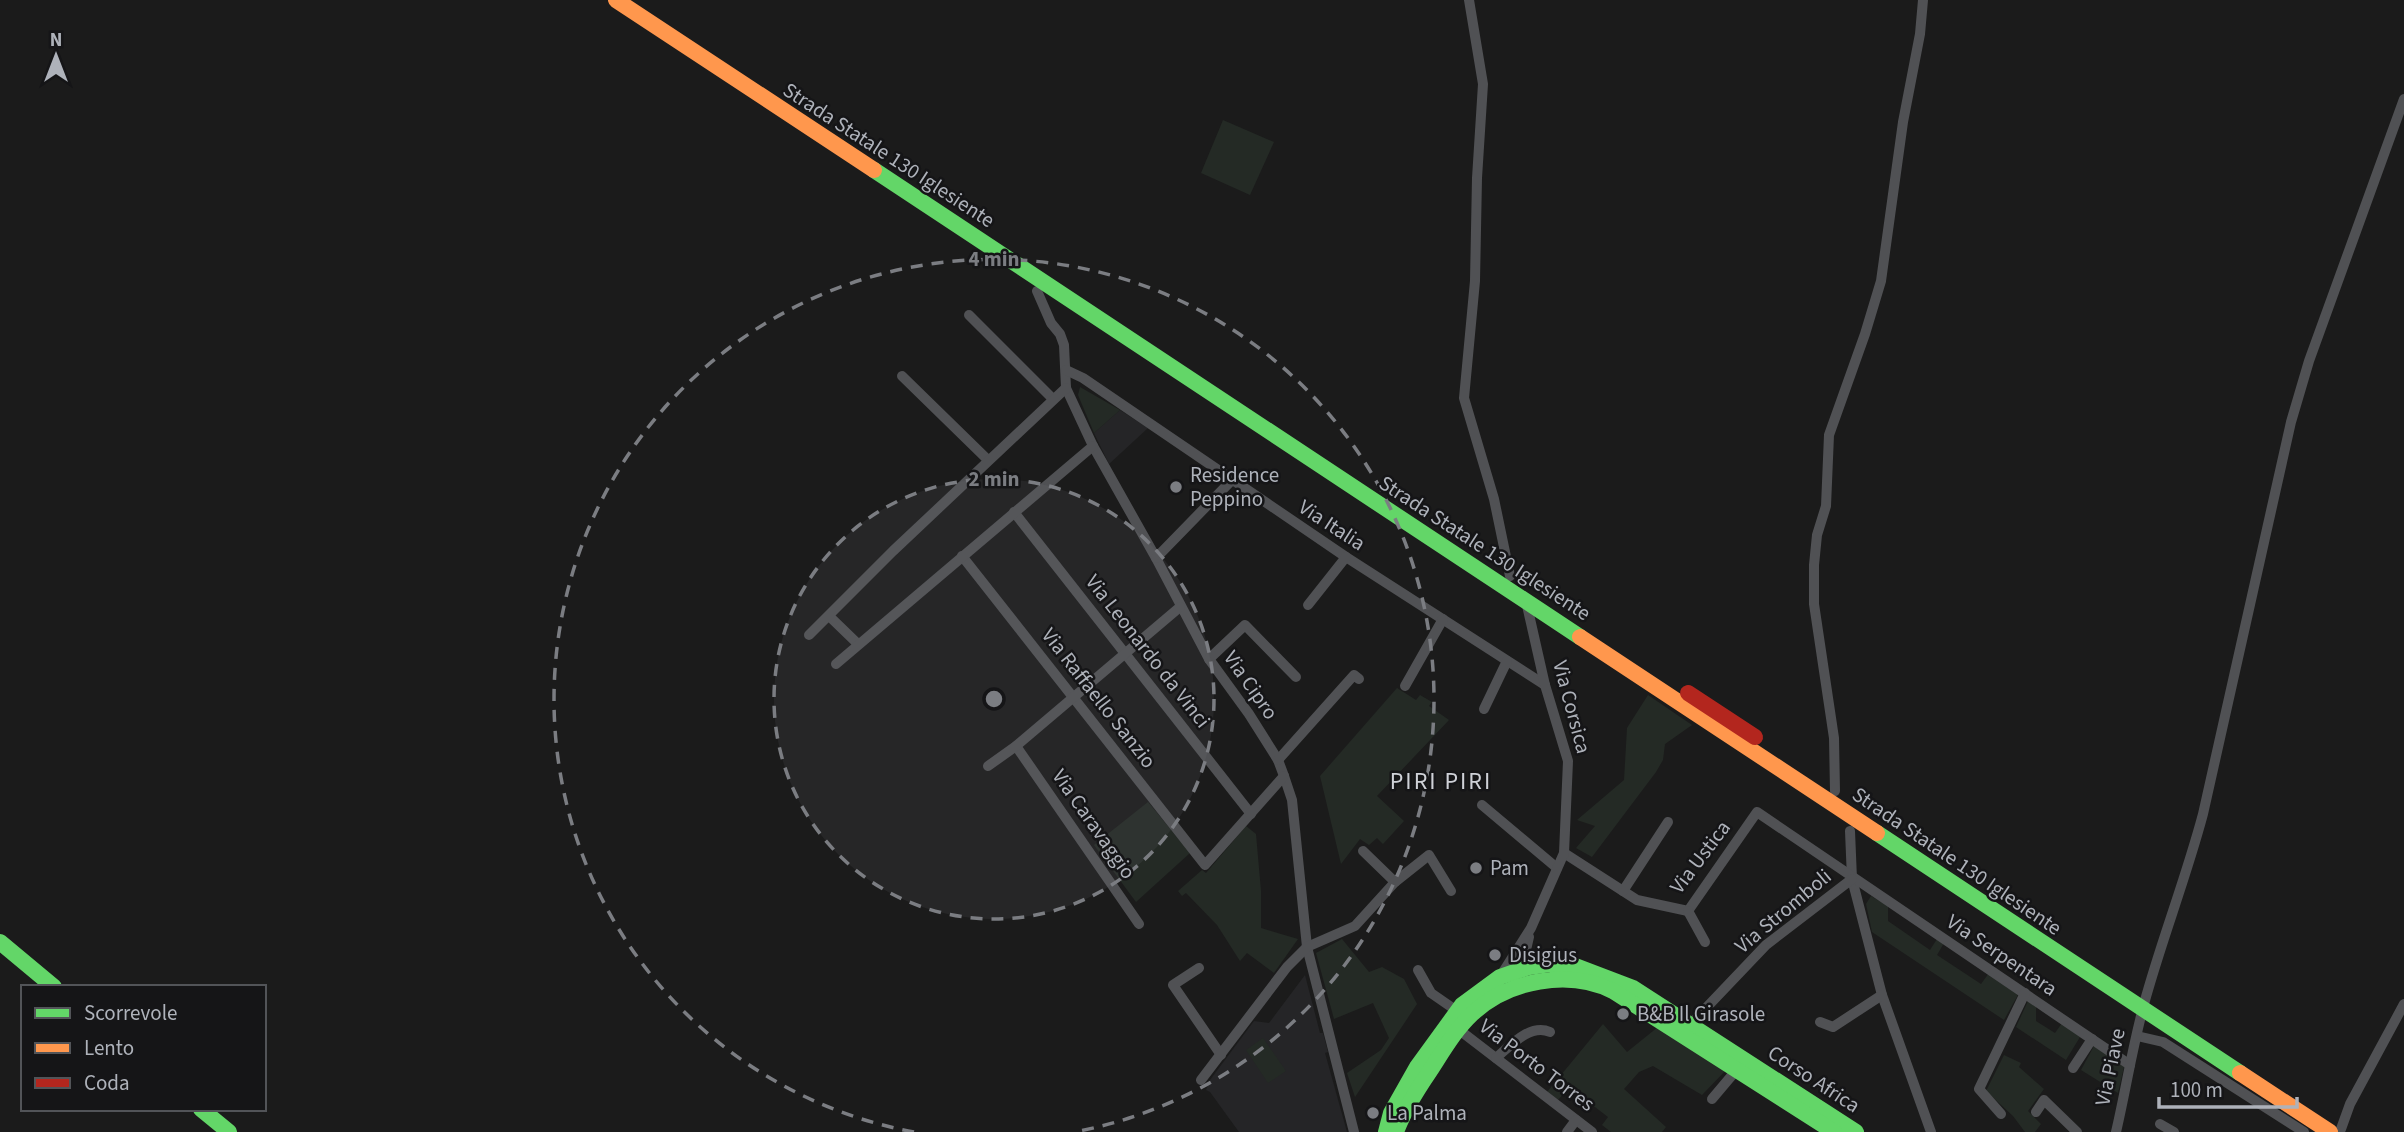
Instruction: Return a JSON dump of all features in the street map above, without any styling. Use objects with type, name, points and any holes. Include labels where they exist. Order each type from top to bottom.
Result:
[{"type":"main road","name":"Strada Statale 130 Iglesiente","points":[[616,0],[1526,601],[2339,1131]]},
{"type":"main road","name":"Strada Statale 130 Iglesiente","points":[[631,0],[1835,791],[2144,1004]]},
{"type":"main road","points":[[0,942],[52,985]]},
{"type":"main road","name":"Corso Africa","points":[[1386,1132],[1391,1113],[1417,1067],[1457,1011],[1500,976],[1544,964],[1570,964],[1633,988],[1686,1029],[1856,1132]]},
{"type":"main road","name":"Corso Africa","points":[[1396,1132],[1427,1076],[1458,1029],[1478,1009],[1513,988],[1551,980],[1581,981],[1606,988],[1686,1029]]},
{"type":"main road","name":"Corso Africa","points":[[1741,1064],[1834,1132]]},
{"type":"main road","points":[[203,1111],[229,1132]]},
{"type":"street","points":[[1469,0],[1483,84],[1476,178],[1475,281],[1464,398],[1494,499],[1510,576]]},
{"type":"street","points":[[1835,791],[1834,738],[1814,604],[1817,535],[1826,506],[1829,435],[1881,281],[1923,0]]},
{"type":"street","name":"Via Piave","points":[[2116,1132],[2130,1065],[2141,1038],[2144,1004],[2188,871],[2203,814],[2291,422],[2309,361],[2404,99]]},
{"type":"street","name":"Via Cipro","points":[[1037,290],[1064,345],[1066,388],[1093,446],[1209,659],[1278,760],[1292,800],[1307,947],[1355,1131]]},
{"type":"street","points":[[969,315],[1053,399]]},
{"type":"street","name":"Via Italia","points":[[1066,370],[1083,378],[1231,481],[1545,685]]},
{"type":"street","points":[[902,376],[988,460]]},
{"type":"street","points":[[809,635],[893,551],[1066,388]]},
{"type":"street","points":[[836,664],[1093,446]]},
{"type":"street","points":[[1156,558],[1231,481]]},
{"type":"street","name":"Via Leonardo da Vinci","points":[[1014,512],[1251,814]]},
{"type":"street","name":"Via Raffaello Sanzio","points":[[962,556],[1205,865],[1251,814]]},
{"type":"street","points":[[1308,605],[1346,557]]},
{"type":"street","name":"Via Corsica","points":[[1500,976],[1531,928],[1564,853],[1568,761],[1545,685],[1526,601]]},
{"type":"street","points":[[988,766],[1016,746],[1180,607]]},
{"type":"street","points":[[830,616],[858,644]]},
{"type":"street","points":[[1405,686],[1443,619]]},
{"type":"street","points":[[1209,659],[1245,625],[1296,677]]},
{"type":"street","points":[[1484,709],[1507,661]]},
{"type":"street","points":[[1278,760],[1353,675],[1359,680]]},
{"type":"street","name":"Via Caravaggio","points":[[1016,746],[1139,924]]},
{"type":"street","points":[[1251,814],[1284,776]]},
{"type":"street","points":[[1482,805],[1557,867]]},
{"type":"street","name":"Via Ustica","points":[[1564,853],[1637,900],[1688,911],[1758,813],[1852,879]]},
{"type":"street","points":[[1623,891],[1668,822]]},
{"type":"street","points":[[1850,831],[1852,879],[1882,995],[1931,1132]]},
{"type":"street","points":[[1363,851],[1395,881]]},
{"type":"street","points":[[1201,1080],[1287,967],[1307,947],[1355,926],[1395,881],[1429,855],[1451,891]]},
{"type":"street","name":"Via Serpentara","points":[[1852,879],[2130,1065]]},
{"type":"street","name":"Via Stromboli","points":[[1686,1029],[1766,945],[1852,879]]},
{"type":"street","points":[[1688,911],[1706,942]]},
{"type":"street","points":[[1523,970],[1531,928]]},
{"type":"street","points":[[1526,950],[1535,962],[1544,964]]},
{"type":"street","points":[[1199,968],[1173,985],[1221,1055]]},
{"type":"street","points":[[1418,970],[1431,993],[1457,1011]]},
{"type":"street","name":"Corso Africa","points":[[1513,988],[1523,970]]},
{"type":"street","points":[[2001,1114],[1979,1089],[2025,993]]},
{"type":"street","points":[[1820,1022],[1833,1027],[1882,995]]},
{"type":"street","points":[[2339,1131],[2350,1104],[2404,1004]]},
{"type":"street","name":"Via Porto Torres","points":[[1458,1029],[1592,1132]]},
{"type":"street","points":[[1496,1058],[1515,1041],[1533,1031],[1543,1029],[1550,1032]]},
{"type":"street","points":[[2141,1038],[2163,1042],[2304,1132]]},
{"type":"street","points":[[2073,1068],[2092,1039]]},
{"type":"street","points":[[1712,1099],[1741,1064]]},
{"type":"street","points":[[2036,1112],[2044,1100],[2077,1132]]},
{"type":"street","points":[[1380,1132],[1391,1113]]},
{"type":"street","points":[[1567,1132],[1576,1120]]},
{"type":"street","points":[[2160,1124],[2174,1132]]},
{"type":"shaded area","points":[[1223,120],[1274,142],[1250,195],[1201,173]]},
{"type":"shaded area","points":[[1080,387],[1120,410],[1094,433],[1078,395]]},
{"type":"shaded area","points":[[1120,410],[1148,428],[1109,464],[1094,433]]},
{"type":"shaded area","points":[[1397,688],[1416,700],[1420,695],[1432,702],[1429,706],[1449,720],[1377,796],[1404,821],[1383,844],[1377,838],[1369,845],[1360,839],[1341,864],[1320,776]]},
{"type":"shaded area","points":[[1648,695],[1692,725],[1665,744],[1663,760],[1656,772],[1592,857],[1576,848],[1595,826],[1577,820],[1624,780],[1627,728]]},
{"type":"shaded area","points":[[1148,802],[1190,853],[1136,902],[1094,845]]},
{"type":"shaded area","points":[[1246,826],[1256,834],[1261,928],[1298,939],[1274,973],[1247,953],[1240,961],[1217,925],[1186,893],[1182,896],[1178,891],[1202,870],[1206,873]]},
{"type":"shaded area","points":[[1871,896],[1888,906],[1888,921],[1930,950],[1937,939],[1944,943],[1937,955],[1981,984],[1989,973],[2019,993],[2004,1020],[1872,932],[1866,904]]},
{"type":"shaded area","points":[[1342,939],[1369,972],[1382,967],[1404,979],[1417,1004],[1355,1097],[1347,1073],[1381,1050],[1389,1038],[1373,1003],[1334,1019],[1316,953]]},
{"type":"shaded area","points":[[1305,975],[1320,1033],[1323,1033],[1328,1052],[1325,1053],[1347,1132],[1239,1132],[1206,1090],[1210,1080],[1254,1021],[1269,1023]]},
{"type":"shaded area","points":[[2028,1001],[2036,1006],[2036,1021],[2055,1033],[2062,1023],[2080,1037],[2066,1060],[2016,1027]]},
{"type":"shaded area","points":[[1603,1024],[1627,1052],[1658,1027],[1726,1070],[1702,1095],[1653,1066],[1639,1072],[1624,1089],[1666,1127],[1662,1132],[1611,1132],[1602,1125],[1608,1117],[1569,1087],[1558,1100],[1547,1092]]},
{"type":"shaded area","points":[[1263,1038],[1286,1071],[1268,1083],[1246,1050]]},
{"type":"shaded area","points":[[2094,1046],[2124,1067],[2118,1093],[2081,1070]]},
{"type":"shaded area","points":[[2004,1055],[2021,1063],[2019,1067],[2044,1089],[2028,1111],[2041,1124],[2035,1132],[2025,1132],[2013,1116],[1986,1091]]},
{"type":"traffic: fast","points":[[874,170],[1580,637]]},
{"type":"traffic: fast","points":[[1877,833],[2240,1073]]},
{"type":"traffic: fast","points":[[0,942],[52,985]]},
{"type":"traffic: fast","points":[[1386,1132],[1391,1113],[1417,1067],[1462,1005],[1500,977],[1529,967],[1550,964],[1570,964],[1633,988],[1856,1132]]},
{"type":"traffic: fast","points":[[1396,1132],[1420,1085],[1472,1014],[1503,993],[1521,986],[1559,980],[1596,984],[1613,991],[1834,1132]]},
{"type":"traffic: fast","points":[[203,1111],[229,1132]]},
{"type":"traffic: slow","points":[[616,0],[874,170]]},
{"type":"traffic: slow","points":[[1580,637],[1877,833]]},
{"type":"traffic: slow","points":[[2240,1073],[2330,1132]]},
{"type":"traffic: jam","points":[[1688,693],[1755,737]]},
{"type":"place","name":"Residence Peppino","points":[[1176,487]]},
{"type":"place","name":"Pam","points":[[1476,868]]},
{"type":"place","name":"Disigius","points":[[1495,955]]},
{"type":"place","name":"B&B Il Girasole","points":[[1623,1014]]},
{"type":"place","name":"La Palma","points":[[1373,1113]]},
{"type":"district","name":"PIRI PIRI","points":[[1441,781]]}]
